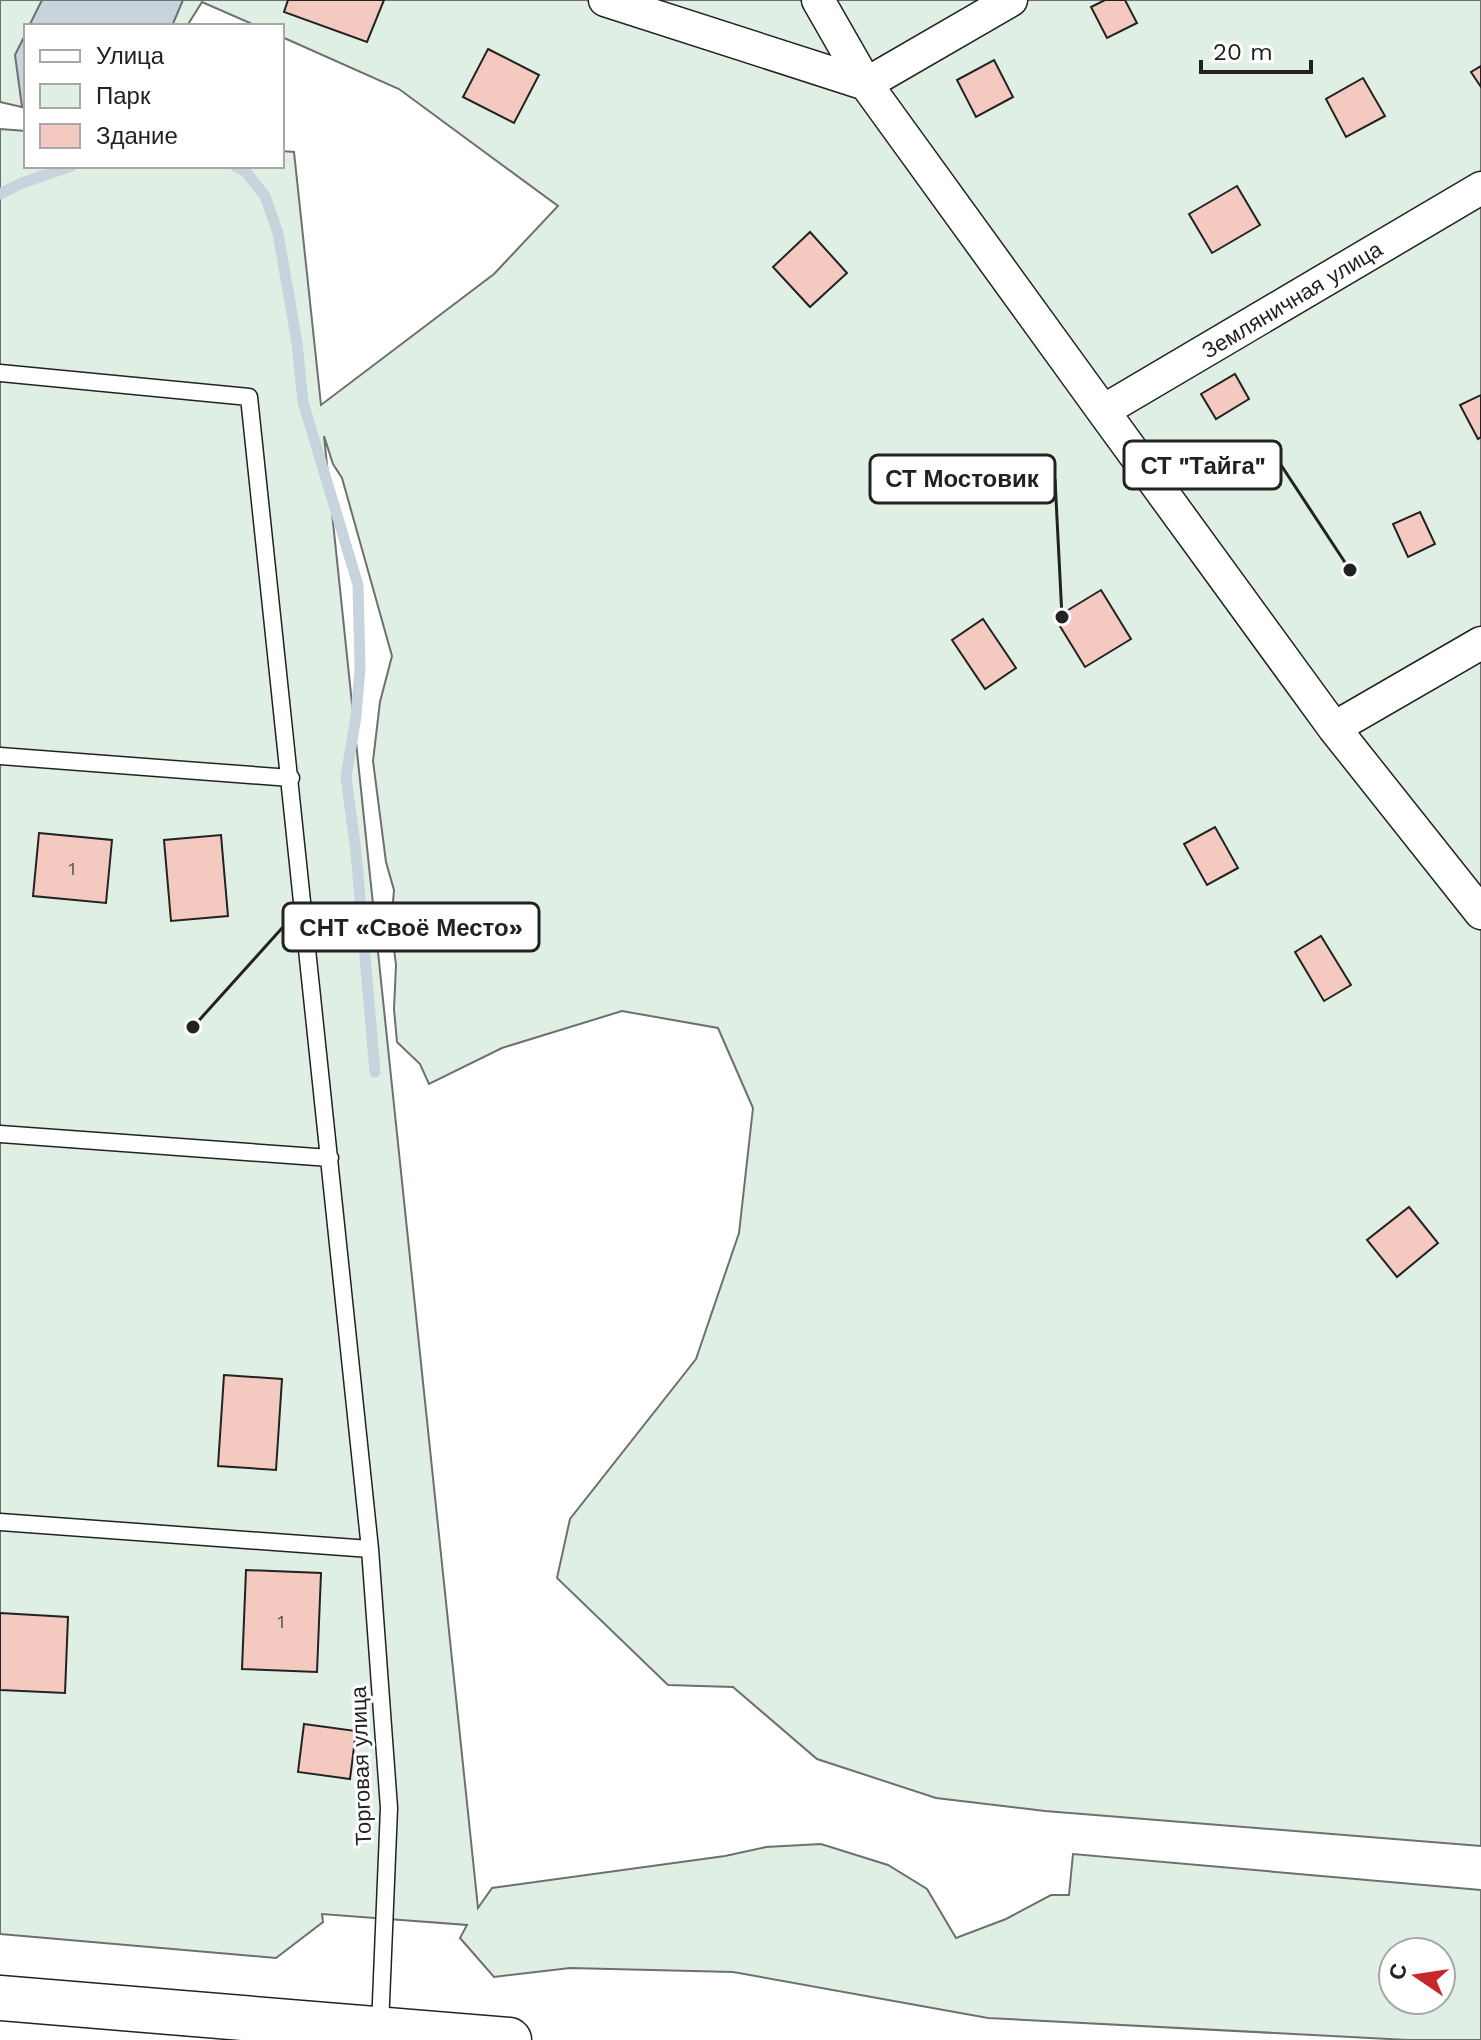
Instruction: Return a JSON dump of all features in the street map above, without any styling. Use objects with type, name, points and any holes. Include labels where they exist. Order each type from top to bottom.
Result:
[{"type":"main road","points":[[0,1998],[509,2040]]},
{"type":"street","points":[[605,0],[866,84],[1011,0]]},
{"type":"street","points":[[818,0],[866,84],[1103,411],[1334,728],[1481,913]]},
{"type":"street","name":"Земляничная улица","points":[[1103,411],[1481,188]]},
{"type":"street","points":[[1334,728],[1481,643]]},
{"type":"lane","name":"Торговая улица","points":[[0,373],[249,397],[370,1549],[389,1808],[380,2029]]},
{"type":"lane","points":[[0,756],[291,778]]},
{"type":"lane","points":[[0,1134],[330,1158]]},
{"type":"lane","points":[[0,1522],[370,1549]]},
{"type":"green space","points":[[0,0],[1481,0],[1481,1846],[1045,1811],[936,1798],[817,1759],[733,1687],[668,1685],[557,1578],[570,1519],[696,1359],[739,1233],[753,1108],[718,1028],[622,1011],[502,1048],[429,1084],[420,1064],[397,1042],[394,1009],[396,965],[391,925],[394,890],[386,862],[373,761],[380,702],[392,656],[342,478],[333,464],[324,436],[478,1908],[492,1888],[725,1856],[766,1847],[821,1844],[888,1865],[927,1889],[956,1938],[1006,1919],[1051,1895],[1069,1895],[1073,1854],[1481,1890],[1481,2040],[1408,2040],[988,2018],[733,1972],[570,1968],[494,1977],[460,1938],[467,1925],[322,1914],[323,1922],[276,1958],[0,1934],[0,129],[24,131],[24,168],[284,168],[284,151],[294,152],[321,405],[494,274],[558,206],[399,89],[284,38],[284,24],[252,24],[202,2],[188,24],[24,24],[24,108],[0,102]]},
{"type":"shaded area","points":[[42,0],[183,0],[173,24],[30,24]]},
{"type":"shaded area","points":[[24,37],[24,108],[22,107],[15,55]]},
{"type":"building","points":[[288,0],[384,0],[367,42],[284,12]]},
{"type":"building","points":[[1105,0],[1125,0],[1137,23],[1107,38],[1091,7]]},
{"type":"building","points":[[488,49],[539,75],[514,123],[463,97]]},
{"type":"building","points":[[994,60],[1013,97],[976,117],[957,80]]},
{"type":"building","points":[[1481,66],[1481,87],[1471,72]]},
{"type":"building","points":[[1363,78],[1385,116],[1346,137],[1326,99]]},
{"type":"building","points":[[1237,186],[1260,225],[1212,253],[1189,214]]},
{"type":"building","points":[[810,232],[847,273],[810,307],[773,267]]},
{"type":"building","points":[[1235,374],[1249,399],[1216,419],[1201,394]]},
{"type":"building","points":[[1481,395],[1481,437],[1478,439],[1460,405]]},
{"type":"building","points":[[1420,512],[1435,544],[1408,557],[1393,524]]},
{"type":"building","points":[[1101,590],[1131,639],[1085,667],[1055,618]]},
{"type":"building","points":[[983,619],[1016,668],[985,689],[952,640]]},
{"type":"building","points":[[1215,827],[1238,868],[1207,885],[1184,844]]},
{"type":"building","points":[[39,833],[112,840],[106,903],[33,896]]},
{"type":"building","points":[[221,835],[228,916],[171,921],[164,840]]},
{"type":"building","points":[[1321,936],[1351,985],[1324,1001],[1295,952]]},
{"type":"building","points":[[1409,1207],[1438,1243],[1397,1277],[1367,1240]]},
{"type":"building","points":[[224,1375],[282,1379],[276,1470],[218,1466]]},
{"type":"building","points":[[246,1570],[321,1573],[317,1672],[242,1669]]},
{"type":"building","points":[[0,1613],[68,1617],[65,1693],[0,1690]]},
{"type":"building","points":[[304,1724],[356,1731],[350,1779],[298,1772]]},
{"type":"waterway","points":[[0,194],[65,168]]},
{"type":"waterway","points":[[239,168],[246,172],[265,196],[278,233],[297,343],[303,402],[358,585],[360,668],[346,777],[356,852],[375,1072]]},
{"type":"place","name":"СТ \"Тайга\"","points":[[1350,570]]},
{"type":"place","name":"СТ Мостовик","points":[[1062,617]]},
{"type":"place","name":"СНТ «Своё Место»","points":[[193,1027]]}]
